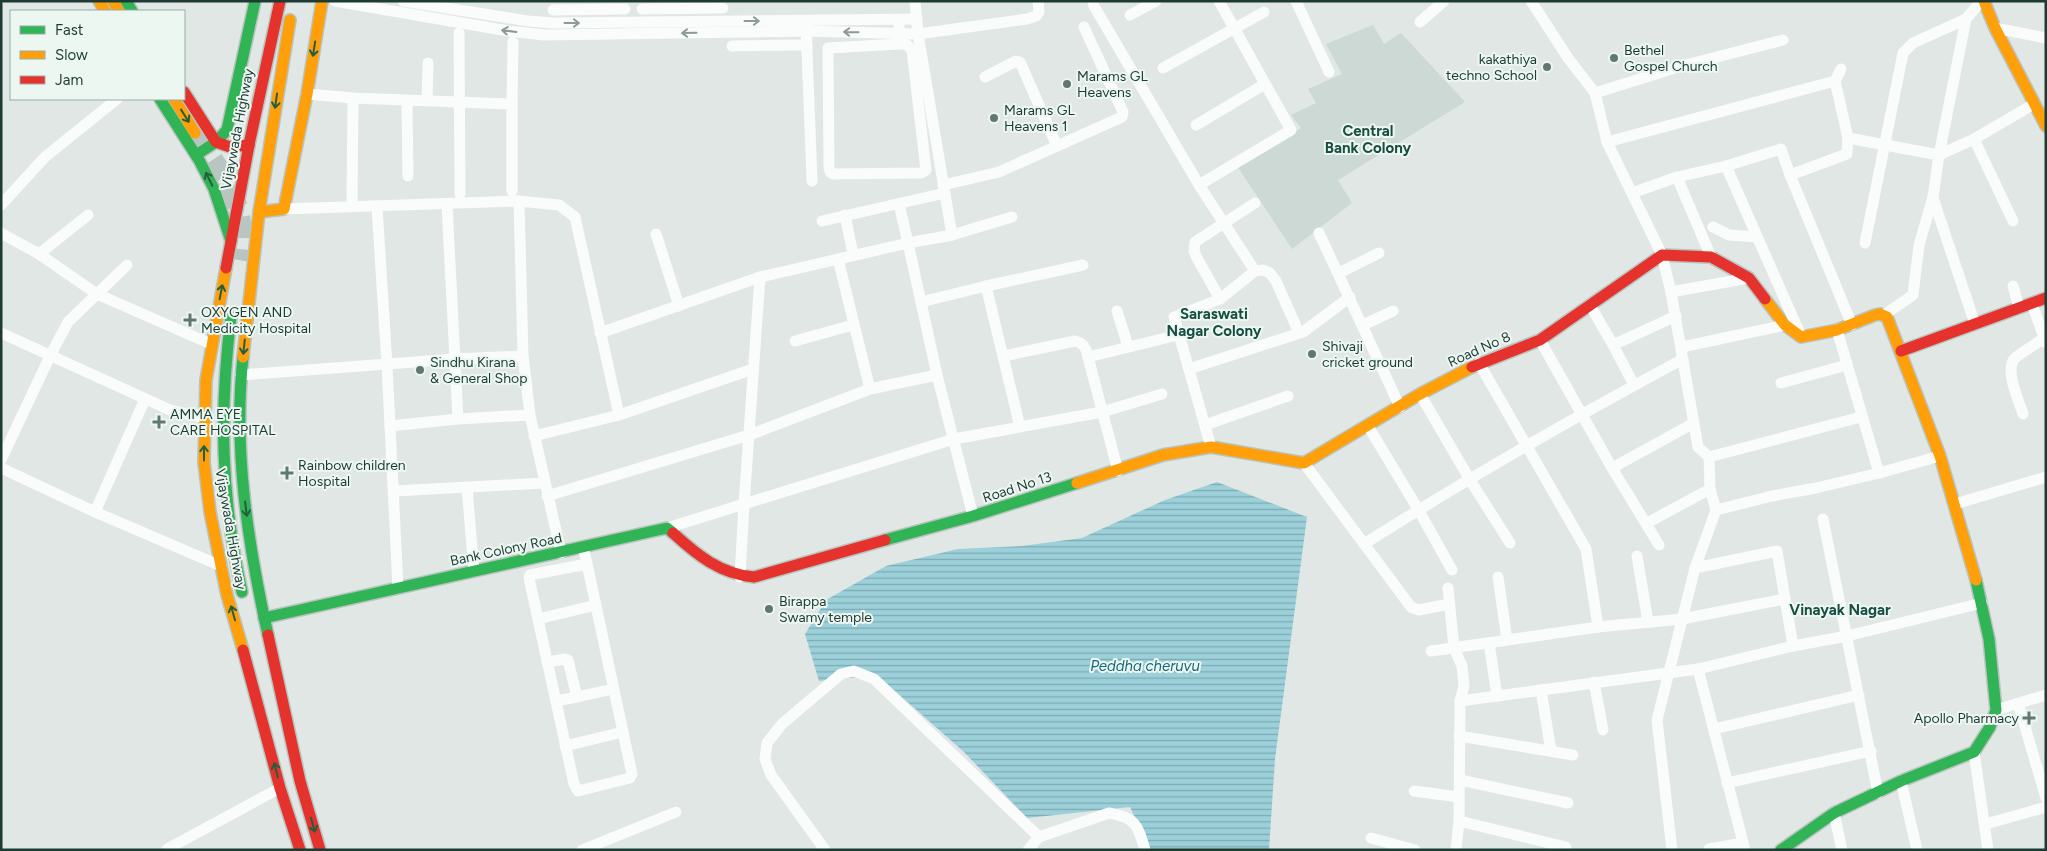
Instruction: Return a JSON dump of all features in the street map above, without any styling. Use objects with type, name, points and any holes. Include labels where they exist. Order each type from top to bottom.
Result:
[{"type":"main road","points":[[196,155],[216,142],[227,130],[255,1]]},
{"type":"main road","name":"Vijaywada Highway","points":[[280,1],[249,145],[211,344],[206,380],[204,462],[210,512],[221,566],[280,788],[300,850]]},
{"type":"main road","points":[[259,212],[284,209],[307,94],[322,1]]},
{"type":"main road","points":[[1982,1],[2046,126]]},
{"type":"main road","name":"Vijaywada Highway","points":[[291,11],[259,212],[241,375],[242,478],[255,578],[300,781],[320,850]]},
{"type":"main road","points":[[185,94],[216,142],[230,147],[249,145]]},
{"type":"main road","points":[[161,100],[196,155],[214,189],[231,242]]},
{"type":"main road","points":[[175,100],[196,133]]},
{"type":"main road","points":[[1662,254],[1711,256],[1749,278],[1785,324],[1802,337],[1837,330],[1875,316],[1884,315],[1889,321],[1901,351],[1940,456],[1982,603],[1992,662],[1996,710],[1990,728],[1974,752],[1901,781],[1834,813],[1781,850]]},
{"type":"main road","name":"Road No 8","points":[[1304,463],[1420,394],[1479,363],[1540,340],[1662,254]]},
{"type":"main road","points":[[1901,351],[2046,298]]},
{"type":"main road","points":[[232,308],[226,346],[221,425],[222,454],[226,511],[245,604]]},
{"type":"main road","name":"Road No 13","points":[[740,577],[754,577],[973,516],[1163,455],[1211,447],[1304,463]]},
{"type":"main road","points":[[667,528],[700,557],[720,570],[740,577]]},
{"type":"main road","name":"Bank Colony Road","points":[[264,618],[667,528]]},
{"type":"main road","points":[[259,654],[276,676]]},
{"type":"street","points":[[335,1],[508,32],[531,34],[626,28],[806,26],[917,19]]},
{"type":"street","points":[[402,1],[532,22],[626,28],[642,22],[723,27]]},
{"type":"street","points":[[915,1],[918,34],[952,235]]},
{"type":"street","points":[[899,19],[900,39],[910,46],[912,50],[926,170],[921,173],[833,174],[829,168],[828,48],[886,39],[900,39],[918,34],[1027,19],[1036,16],[1040,12],[1038,1]]},
{"type":"street","points":[[1093,1],[1094,6],[1198,186],[1255,271]]},
{"type":"street","points":[[1130,15],[1156,1]]},
{"type":"street","points":[[1198,186],[1291,130],[1219,1]]},
{"type":"street","points":[[1296,1],[1329,72]]},
{"type":"street","points":[[1420,22],[1444,1]]},
{"type":"street","points":[[1531,1],[1568,58],[1595,93],[1608,142],[1662,254],[1672,292],[1698,447],[1709,457],[1710,489],[1716,510],[1695,568],[1657,720],[1672,850]]},
{"type":"street","points":[[1865,243],[1903,54],[1913,43],[1966,18],[1982,1]]},
{"type":"street","points":[[642,22],[642,5],[723,4],[723,27]]},
{"type":"street","points":[[553,23],[552,5],[625,5],[626,28]]},
{"type":"street","points":[[1163,68],[1264,12]]},
{"type":"street","points":[[1884,315],[1913,295],[1919,245],[1933,197],[1939,155],[1966,18]]},
{"type":"street","points":[[531,34],[532,22]]},
{"type":"street","points":[[806,26],[886,39]]},
{"type":"street","points":[[806,26],[812,181]]},
{"type":"street","points":[[822,221],[899,204],[999,172],[1123,115],[1124,112],[1084,27]]},
{"type":"street","points":[[1995,28],[2046,38]]},
{"type":"street","points":[[459,33],[460,194]]},
{"type":"street","points":[[1595,93],[1678,67],[1783,40]]},
{"type":"street","points":[[512,191],[513,42]]},
{"type":"street","points":[[732,46],[806,45]]},
{"type":"street","points":[[985,77],[1016,61],[1020,62],[1057,146]]},
{"type":"street","points":[[427,101],[428,63]]},
{"type":"street","points":[[1790,175],[1847,154],[1848,138],[1835,81],[1841,69]]},
{"type":"street","points":[[1608,142],[1835,81]]},
{"type":"street","points":[[1196,125],[1265,84]]},
{"type":"street","points":[[307,94],[407,101],[512,104]]},
{"type":"street","points":[[352,199],[353,98]]},
{"type":"street","points":[[1,205],[45,157],[116,100]]},
{"type":"street","points":[[407,101],[408,176]]},
{"type":"street","points":[[1848,138],[1939,155],[1974,139],[2034,104]]},
{"type":"street","points":[[1974,139],[2013,221]]},
{"type":"street","points":[[1632,192],[1677,177],[1726,166],[1781,149],[1852,325]]},
{"type":"street","points":[[1726,166],[1802,337]]},
{"type":"street","points":[[1677,177],[1711,256]]},
{"type":"street","points":[[1933,197],[1975,324]]},
{"type":"street","points":[[284,209],[519,201],[559,205],[574,217],[619,415]]},
{"type":"street","points":[[519,201],[523,356],[530,415],[546,496],[561,553]]},
{"type":"street","points":[[1220,299],[1194,251],[1195,242],[1254,203]]},
{"type":"street","points":[[447,204],[458,419]]},
{"type":"street","points":[[899,204],[937,375],[973,516]]},
{"type":"street","points":[[378,207],[398,588]]},
{"type":"street","points":[[39,254],[88,215]]},
{"type":"street","points":[[845,215],[853,254]]},
{"type":"street","points":[[600,333],[760,277],[853,254],[952,235],[1012,217]]},
{"type":"street","points":[[1713,226],[1729,235],[1757,237]]},
{"type":"street","points":[[1,233],[39,254],[97,294],[211,344]]},
{"type":"street","points":[[1319,233],[1350,296],[1400,407]]},
{"type":"street","points":[[656,234],[678,306]]},
{"type":"street","points":[[1339,273],[1380,253]]},
{"type":"street","points":[[838,259],[870,389]]},
{"type":"street","points":[[1,460],[68,322],[126,265]]},
{"type":"street","points":[[921,302],[1083,265]]},
{"type":"street","points":[[1211,447],[1174,317],[1220,299],[1255,271],[1263,270],[1270,272],[1276,281],[1298,333]]},
{"type":"street","points":[[740,577],[760,277]]},
{"type":"street","points":[[1672,292],[1749,278]]},
{"type":"street","points":[[986,286],[1020,427]]},
{"type":"street","points":[[2013,286],[2019,308]]},
{"type":"street","points":[[1189,369],[1308,329],[1350,296]]},
{"type":"street","points":[[2023,414],[2012,381],[2014,359],[2045,341],[2032,304]]},
{"type":"street","points":[[1590,305],[1634,385]]},
{"type":"street","points":[[1117,311],[1128,346]]},
{"type":"street","points":[[1363,325],[1393,311]]},
{"type":"street","points":[[1613,345],[1676,316]]},
{"type":"street","points":[[1682,347],[1785,324]]},
{"type":"street","points":[[795,341],[854,325]]},
{"type":"street","points":[[1837,330],[1879,473]]},
{"type":"street","points":[[1,346],[4,334],[170,410],[205,418]]},
{"type":"street","points":[[1088,357],[1178,335]]},
{"type":"street","points":[[1540,340],[1612,468],[1659,545]]},
{"type":"street","points":[[1004,356],[1075,341],[1081,342],[1086,348],[1118,471]]},
{"type":"street","points":[[241,375],[454,359],[523,356]]},
{"type":"street","points":[[1364,544],[1418,509],[1634,385],[1683,359]]},
{"type":"street","points":[[1479,363],[1586,549],[1598,627]]},
{"type":"street","points":[[1781,383],[1847,365]]},
{"type":"street","points":[[534,436],[619,415],[753,369]]},
{"type":"street","points":[[546,496],[749,435],[870,389],[937,375]]},
{"type":"street","points":[[667,528],[954,439],[1102,412],[1162,394]]},
{"type":"street","points":[[1420,394],[1470,480],[1510,543]]},
{"type":"street","points":[[1205,425],[1288,396]]},
{"type":"street","points":[[96,512],[145,399]]},
{"type":"street","points":[[390,426],[458,419],[530,415]]},
{"type":"street","points":[[1709,457],[1861,417]]},
{"type":"street","points":[[1612,468],[1694,423]]},
{"type":"street","points":[[1368,426],[1452,570]]},
{"type":"street","points":[[1716,510],[1879,473],[1940,456]]},
{"type":"street","points":[[1304,463],[1415,610],[1449,604]]},
{"type":"street","points":[[1,468],[96,512],[221,566]]},
{"type":"street","points":[[1955,504],[2046,477]]},
{"type":"street","points":[[394,491],[544,483]]},
{"type":"street","points":[[467,487],[474,571]]},
{"type":"street","points":[[1647,523],[1710,489]]},
{"type":"street","points":[[1823,519],[1878,792]]},
{"type":"street","points":[[583,548],[587,564],[596,605],[632,774],[630,778],[578,791],[574,784],[565,746],[529,578],[530,575],[587,564]]},
{"type":"street","points":[[1695,568],[1777,551],[1793,646]]},
{"type":"street","points":[[1637,556],[1648,622]]},
{"type":"street","points":[[1498,577],[1507,640]]},
{"type":"street","points":[[1448,588],[1454,648],[1462,666],[1464,686],[1460,701],[1459,821],[1456,850]]},
{"type":"street","points":[[1431,651],[1598,627],[1682,619],[1785,599]]},
{"type":"street","points":[[1460,701],[1698,668],[1793,646],[1847,636],[1982,603]]},
{"type":"street","points":[[538,619],[596,605]]},
{"type":"street","points":[[1489,643],[1497,696]]},
{"type":"street","points":[[547,662],[568,660],[577,697]]},
{"type":"street","points":[[1698,668],[1744,846],[1709,848]]},
{"type":"street","points":[[825,850],[771,775],[765,759],[767,743],[782,724],[841,674],[854,672],[874,678],[1040,837]]},
{"type":"street","points":[[1594,682],[1603,730]]},
{"type":"street","points":[[556,702],[613,689]]},
{"type":"street","points":[[1541,690],[1551,751]]},
{"type":"street","points":[[1714,729],[1859,695]]},
{"type":"street","points":[[1996,710],[2046,695]]},
{"type":"street","points":[[2018,703],[2046,798]]},
{"type":"street","points":[[565,746],[623,732]]},
{"type":"street","points":[[1459,736],[1573,755]]},
{"type":"street","points":[[1727,783],[1871,751]]},
{"type":"street","points":[[1974,752],[1986,824],[1988,850]]},
{"type":"street","points":[[1460,780],[1568,803]]},
{"type":"street","points":[[1901,781],[1918,850]]},
{"type":"street","points":[[167,849],[280,788]]},
{"type":"street","points":[[1414,791],[1459,797]]},
{"type":"street","points":[[1986,824],[2046,807]]},
{"type":"street","points":[[582,850],[676,812]]},
{"type":"street","points":[[1028,850],[1040,837],[1109,813],[1118,814],[1129,819],[1138,827],[1145,850]]},
{"type":"street","points":[[1834,813],[1842,850]]},
{"type":"street","points":[[1459,821],[1566,847]]},
{"type":"street","points":[[1371,838],[1415,850]]},
{"type":"shaded area","points":[[1373,25],[1384,44],[1401,33],[1465,102],[1338,180],[1352,203],[1292,249],[1237,166],[1301,128],[1291,115],[1316,103],[1308,89],[1342,74],[1326,44]]},
{"type":"water","name":"Peddha cheruvu","points":[[1217,482],[1307,517],[1275,759],[1269,850],[1150,850],[1130,807],[1027,818],[964,752],[877,675],[819,681],[805,634],[826,600],[886,566],[958,549],[1022,546],[1082,538],[1165,500]]},
{"type":"tunnel","points":[[195,133],[224,178],[237,206],[241,240],[239,260]]},
{"type":"traffic: fast","points":[[126,1],[131,10]]},
{"type":"traffic: fast","points":[[196,155],[216,142],[227,130],[255,1]]},
{"type":"traffic: fast","points":[[161,100],[199,160],[214,189],[231,241]]},
{"type":"traffic: fast","points":[[231,317],[225,387],[224,455],[230,523],[242,592]]},
{"type":"traffic: fast","points":[[243,357],[240,427],[244,497],[254,567],[268,635]]},
{"type":"traffic: fast","points":[[885,540],[973,516],[1077,483]]},
{"type":"traffic: fast","points":[[264,618],[667,528],[673,533]]},
{"type":"traffic: fast","points":[[1781,850],[1834,813],[1901,781],[1974,752],[1990,727],[1996,710],[1989,639],[1976,580]]},
{"type":"traffic: slow","points":[[99,1],[104,10]]},
{"type":"traffic: slow","points":[[113,1],[118,10]]},
{"type":"traffic: slow","points":[[259,212],[284,209],[307,94],[322,1]]},
{"type":"traffic: slow","points":[[1984,1],[1995,28],[2046,126]]},
{"type":"traffic: slow","points":[[243,357],[259,212],[290,20]]},
{"type":"traffic: slow","points":[[175,100],[195,133]]},
{"type":"traffic: slow","points":[[226,268],[206,380],[204,462],[210,512],[227,595],[243,650]]},
{"type":"traffic: slow","points":[[1765,299],[1785,325],[1801,337],[1837,330],[1875,315],[1880,314],[1887,317],[1940,456],[1976,580]]},
{"type":"traffic: slow","points":[[1077,483],[1163,455],[1211,447],[1304,463],[1420,394],[1472,367]]},
{"type":"traffic: jam","points":[[226,268],[250,140],[280,1]]},
{"type":"traffic: jam","points":[[185,94],[216,142],[230,147],[249,145]]},
{"type":"traffic: jam","points":[[1472,367],[1540,340],[1662,255],[1711,257],[1749,278],[1765,299]]},
{"type":"traffic: jam","points":[[1901,351],[2046,298]]},
{"type":"traffic: jam","points":[[673,533],[700,556],[720,568],[754,577],[885,540]]},
{"type":"traffic: jam","points":[[268,635],[300,781],[320,850]]},
{"type":"traffic: jam","points":[[243,650],[280,788],[300,850]]},
{"type":"place","name":"Bethel Gospel Church","points":[[1614,58]]},
{"type":"place","name":"kakathiya techno School","points":[[1547,67]]},
{"type":"place","name":"Marams GL Heavens","points":[[1067,84]]},
{"type":"place","name":"Marams GL Heavens 1","points":[[994,118]]},
{"type":"place","name":"OXYGEN AND Medicity Hospital","points":[[190,320]]},
{"type":"place","name":"Shivaji cricket ground","points":[[1312,354]]},
{"type":"place","name":"Sindhu Kirana & General Shop","points":[[420,370]]},
{"type":"place","name":"AMMA EYE CARE HOSPITAL","points":[[159,422]]},
{"type":"place","name":"Rainbow children Hospital","points":[[287,473]]},
{"type":"place","name":"Birappa Swamy temple","points":[[769,609]]},
{"type":"place","name":"Apollo Pharmacy","points":[[2029,718]]},
{"type":"district","name":"Central Bank Colony","points":[[1368,140]]},
{"type":"district","name":"Saraswati Nagar Colony","points":[[1214,322]]},
{"type":"district","name":"Vinayak Nagar","points":[[1840,610]]}]
